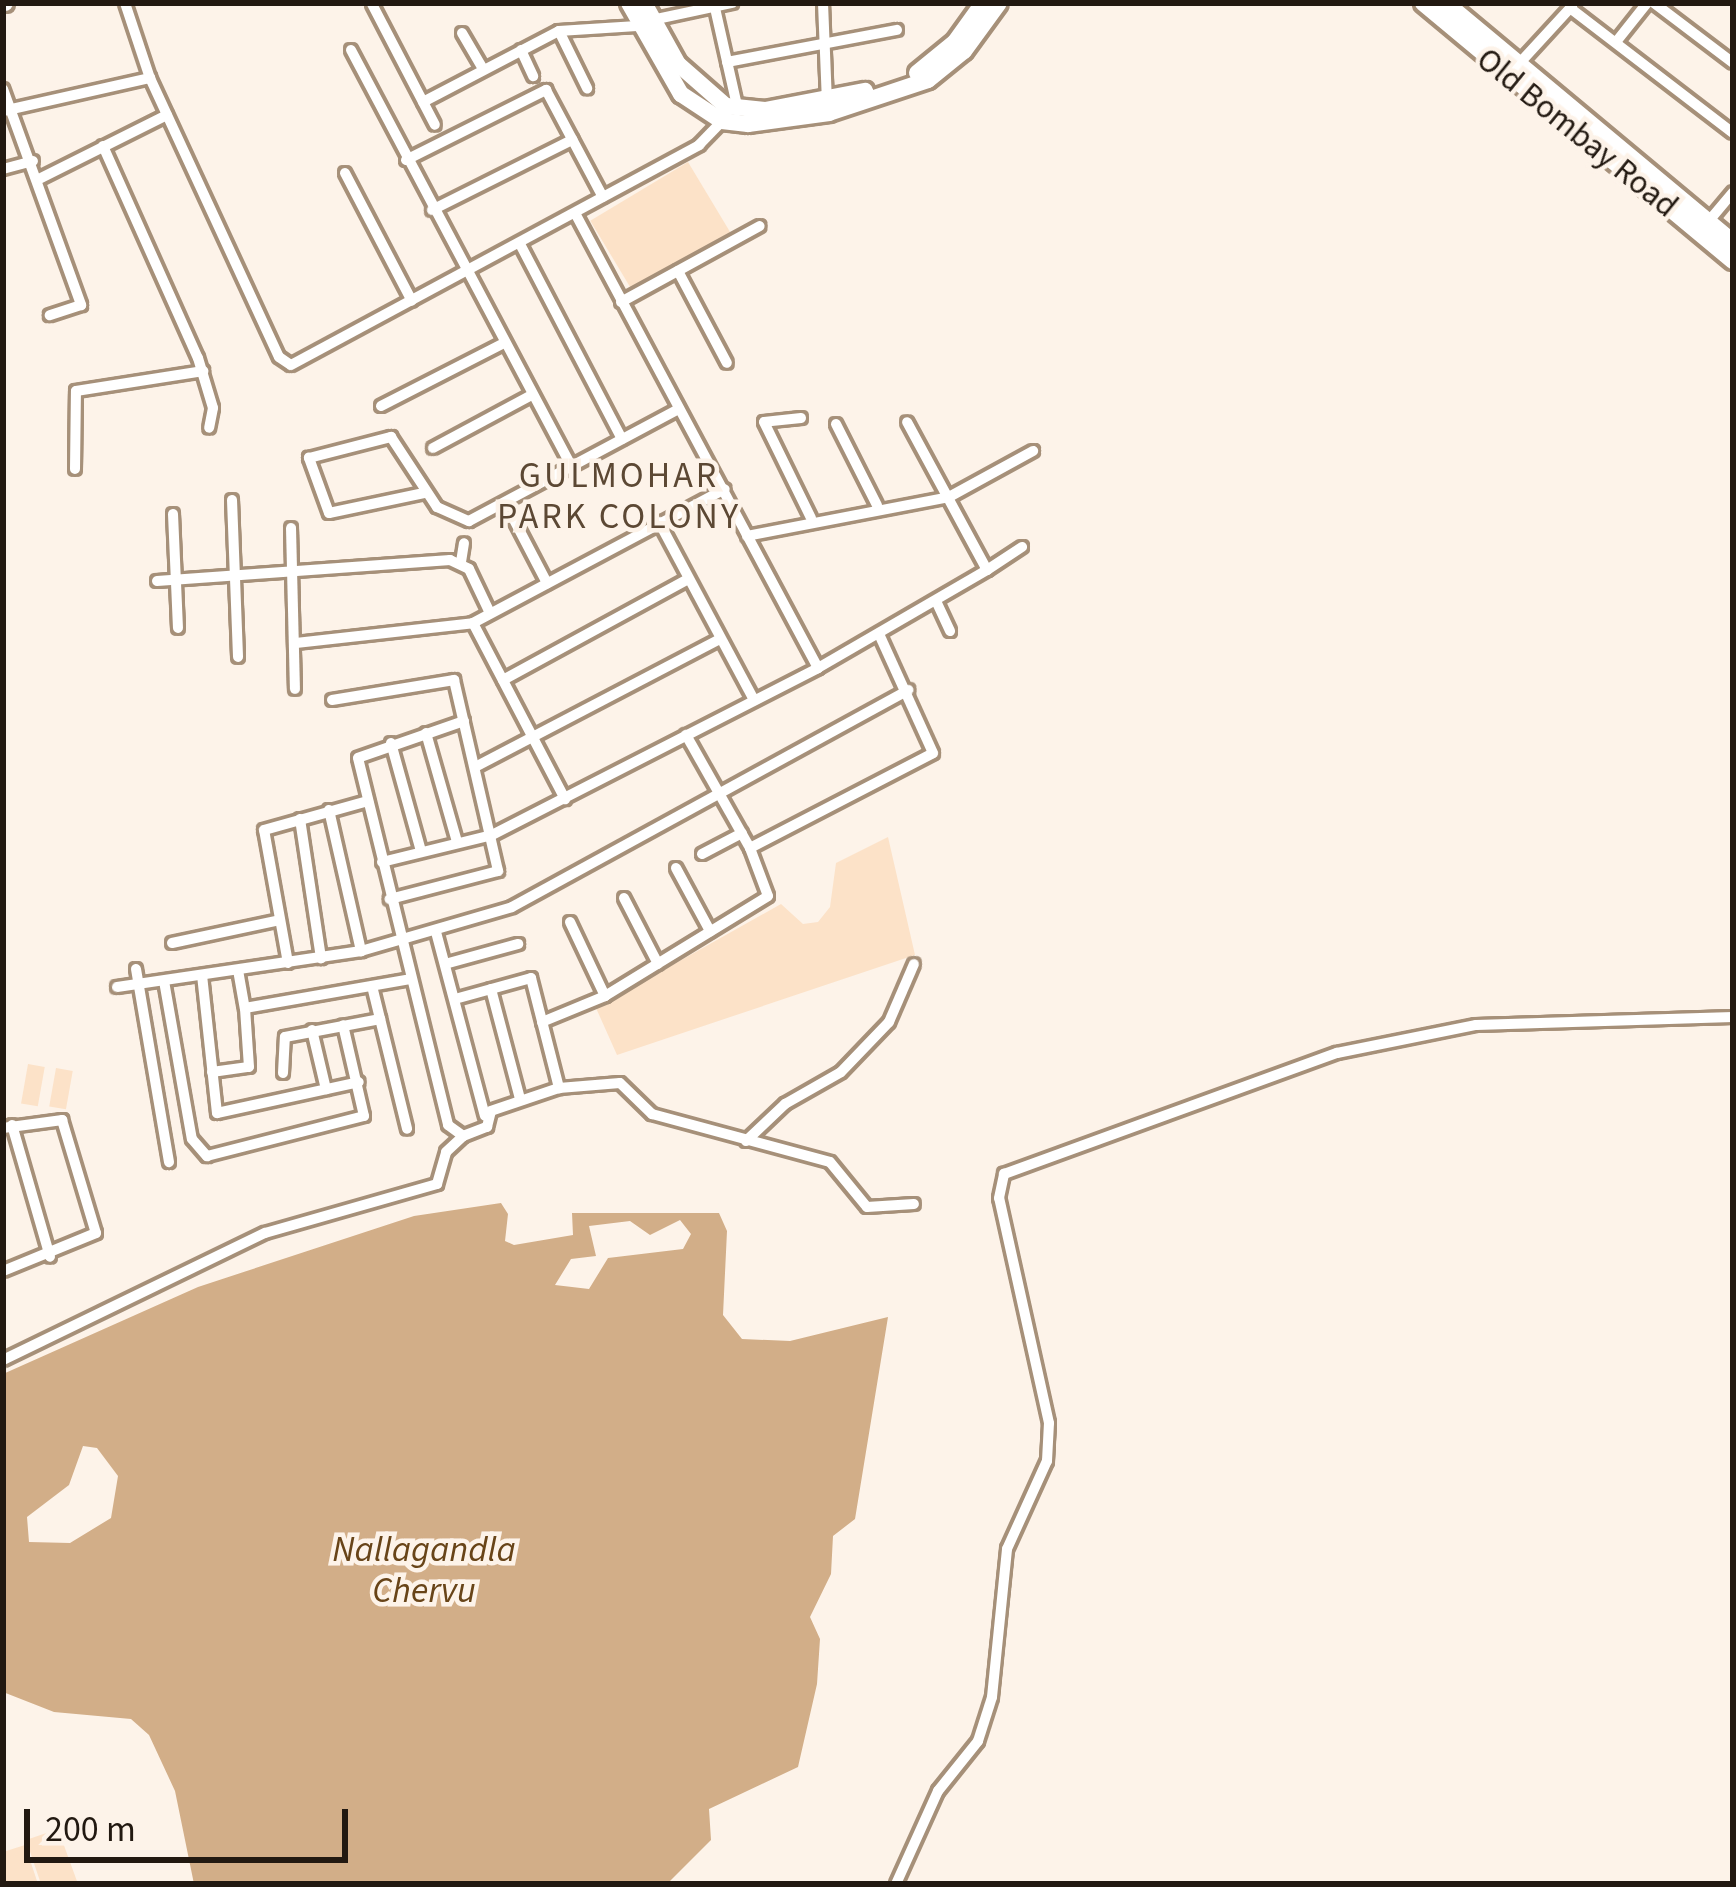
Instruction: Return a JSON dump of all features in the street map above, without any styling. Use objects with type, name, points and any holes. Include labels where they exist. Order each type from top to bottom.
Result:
[{"type":"main road","points":[[629,3],[694,82],[743,117],[829,112],[928,80],[964,52],[999,3]]},
{"type":"main road","points":[[644,16],[681,94],[722,121],[827,101],[923,70],[983,3]]},
{"type":"main road","name":"Old Bombay Road","points":[[1423,3],[1733,242]]},
{"type":"main road","name":"Old Bombay Road","points":[[1446,3],[1513,70],[1733,262]]},
{"type":"street","points":[[125,3],[150,78],[281,361],[296,363],[520,244],[699,145],[722,121]]},
{"type":"street","points":[[423,102],[559,31],[732,3]]},
{"type":"street","points":[[823,3],[827,101]]},
{"type":"street","points":[[1616,42],[1651,3],[1733,63]]},
{"type":"street","points":[[372,4],[435,125]]},
{"type":"street","points":[[1513,70],[1572,6],[1733,133]]},
{"type":"street","points":[[715,8],[743,117]]},
{"type":"street","points":[[728,62],[824,40],[897,30]]},
{"type":"street","points":[[559,31],[587,88]]},
{"type":"street","points":[[462,33],[483,69]]},
{"type":"street","points":[[351,50],[572,468]]},
{"type":"street","points":[[521,50],[533,76]]},
{"type":"street","points":[[8,109],[150,78]]},
{"type":"street","points":[[3,89],[81,305],[50,315]]},
{"type":"street","points":[[406,160],[546,90],[603,197]]},
{"type":"street","points":[[39,179],[167,115]]},
{"type":"street","points":[[432,210],[572,140]]},
{"type":"street","points":[[104,146],[203,371],[211,400],[209,428]]},
{"type":"street","points":[[3,169],[32,161]]},
{"type":"street","points":[[345,173],[412,301]]},
{"type":"street","points":[[1708,222],[1733,192]]},
{"type":"street","points":[[574,213],[818,668]]},
{"type":"street","points":[[621,302],[760,226]]},
{"type":"street","points":[[520,244],[622,439]]},
{"type":"street","points":[[679,271],[727,363]]},
{"type":"street","points":[[381,406],[503,343]]},
{"type":"street","points":[[75,469],[74,393],[203,371]]},
{"type":"street","points":[[433,448],[532,394]]},
{"type":"street","points":[[194,404],[211,400]]},
{"type":"street","points":[[424,493],[329,513],[309,458],[391,437],[424,493],[469,521],[680,409]]},
{"type":"street","points":[[801,418],[764,422],[811,518]]},
{"type":"street","points":[[907,422],[987,570]]},
{"type":"street","points":[[836,424],[878,505]]},
{"type":"street","points":[[747,536],[878,505],[949,497],[1033,451]]},
{"type":"street","points":[[296,643],[473,622],[724,489]]},
{"type":"street","points":[[232,500],[238,657]]},
{"type":"street","points":[[173,514],[178,628]]},
{"type":"street","points":[[512,516],[547,583]]},
{"type":"street","points":[[659,522],[754,700]]},
{"type":"street","points":[[291,528],[295,689]]},
{"type":"street","points":[[464,543],[461,562],[490,613]]},
{"type":"street","points":[[382,862],[492,835],[880,636],[1022,547]]},
{"type":"street","points":[[158,580],[461,562]]},
{"type":"street","points":[[503,680],[688,579]]},
{"type":"street","points":[[937,603],[950,632]]},
{"type":"street","points":[[473,622],[565,799]]},
{"type":"street","points":[[751,848],[931,757],[933,739],[880,636]]},
{"type":"street","points":[[475,767],[720,639]]},
{"type":"street","points":[[332,700],[454,680],[492,835],[494,874],[390,899]]},
{"type":"street","points":[[117,988],[361,951],[512,907],[908,690]]},
{"type":"street","points":[[463,1136],[448,1125],[358,758],[464,721]]},
{"type":"street","points":[[426,733],[457,842]]},
{"type":"street","points":[[542,1022],[605,995],[768,896],[751,848],[686,735]]},
{"type":"street","points":[[391,743],[421,851]]},
{"type":"street","points":[[288,962],[263,834],[368,801]]},
{"type":"street","points":[[329,810],[361,951]]},
{"type":"street","points":[[300,819],[321,958]]},
{"type":"street","points":[[701,854],[742,833]]},
{"type":"street","points":[[676,868],[710,931]]},
{"type":"street","points":[[624,898],[658,964]]},
{"type":"street","points":[[172,943],[280,920]]},
{"type":"street","points":[[570,922],[605,995]]},
{"type":"street","points":[[3,1360],[265,1233],[437,1184],[446,1152],[463,1136],[487,1127],[436,932]]},
{"type":"street","points":[[445,964],[518,944]]},
{"type":"street","points":[[525,964],[559,1088]]},
{"type":"street","points":[[746,1141],[784,1104],[841,1072],[890,1022],[914,964]]},
{"type":"street","points":[[136,969],[170,1162]]},
{"type":"street","points":[[212,1072],[248,1067],[238,970]]},
{"type":"street","points":[[202,975],[217,1113]]},
{"type":"street","points":[[455,999],[531,978]]},
{"type":"street","points":[[244,1008],[411,979]]},
{"type":"street","points":[[164,981],[195,1148],[214,1156],[358,1120],[366,1110],[343,1025]]},
{"type":"street","points":[[372,986],[407,1129]]},
{"type":"street","points":[[491,989],[520,1099]]},
{"type":"street","points":[[896,1884],[938,1791],[978,1741],[992,1697],[1007,1549],[1047,1461],[1049,1423],[999,1198],[1004,1174],[1337,1053],[1476,1025],[1733,1017]]},
{"type":"street","points":[[284,1073],[284,1038],[380,1019]]},
{"type":"street","points":[[313,1030],[326,1089]]},
{"type":"street","points":[[188,1119],[359,1082]]},
{"type":"street","points":[[485,1116],[559,1088],[620,1083],[652,1114],[830,1162],[867,1208],[914,1204]]},
{"type":"street","points":[[3,1271],[50,1257],[96,1232],[69,1130],[45,1118],[7,1127],[50,1257]]},
{"type":"shaded area","points":[[688,162],[730,232],[633,291],[590,221]]},
{"type":"shaded area","points":[[888,837],[915,955],[617,1055],[596,1008],[781,904],[803,924],[818,922],[830,907],[836,863]]},
{"type":"shaded area","points":[[28,1064],[45,1067],[38,1106],[21,1103]]},
{"type":"shaded area","points":[[56,1068],[73,1071],[66,1109],[49,1106]]},
{"type":"shaded area","points":[[58,1829],[78,1884],[41,1884],[26,1840]]},
{"type":"shaded area","points":[[25,1845],[38,1884],[5,1884],[3,1852]]},
{"type":"water","name":"Nallagandla Chervu","points":[[501,1203],[508,1214],[505,1241],[514,1245],[573,1235],[572,1213],[719,1213],[727,1231],[723,1315],[742,1339],[790,1341],[888,1317],[855,1519],[833,1536],[831,1574],[810,1617],[820,1639],[817,1684],[798,1767],[709,1809],[711,1840],[667,1884],[194,1884],[175,1791],[149,1735],[131,1719],[54,1712],[3,1692],[3,1374],[198,1287],[414,1216]],"holes":[[[680,1220],[691,1234],[683,1249],[608,1258],[589,1289],[555,1285],[571,1259],[596,1256],[589,1226],[630,1221],[650,1235]],[[83,1446],[97,1448],[118,1476],[111,1518],[70,1543],[29,1542],[27,1517],[69,1485]]]},
{"type":"district","name":"GULMOHAR PARK COLONY","points":[[619,496]]}]
